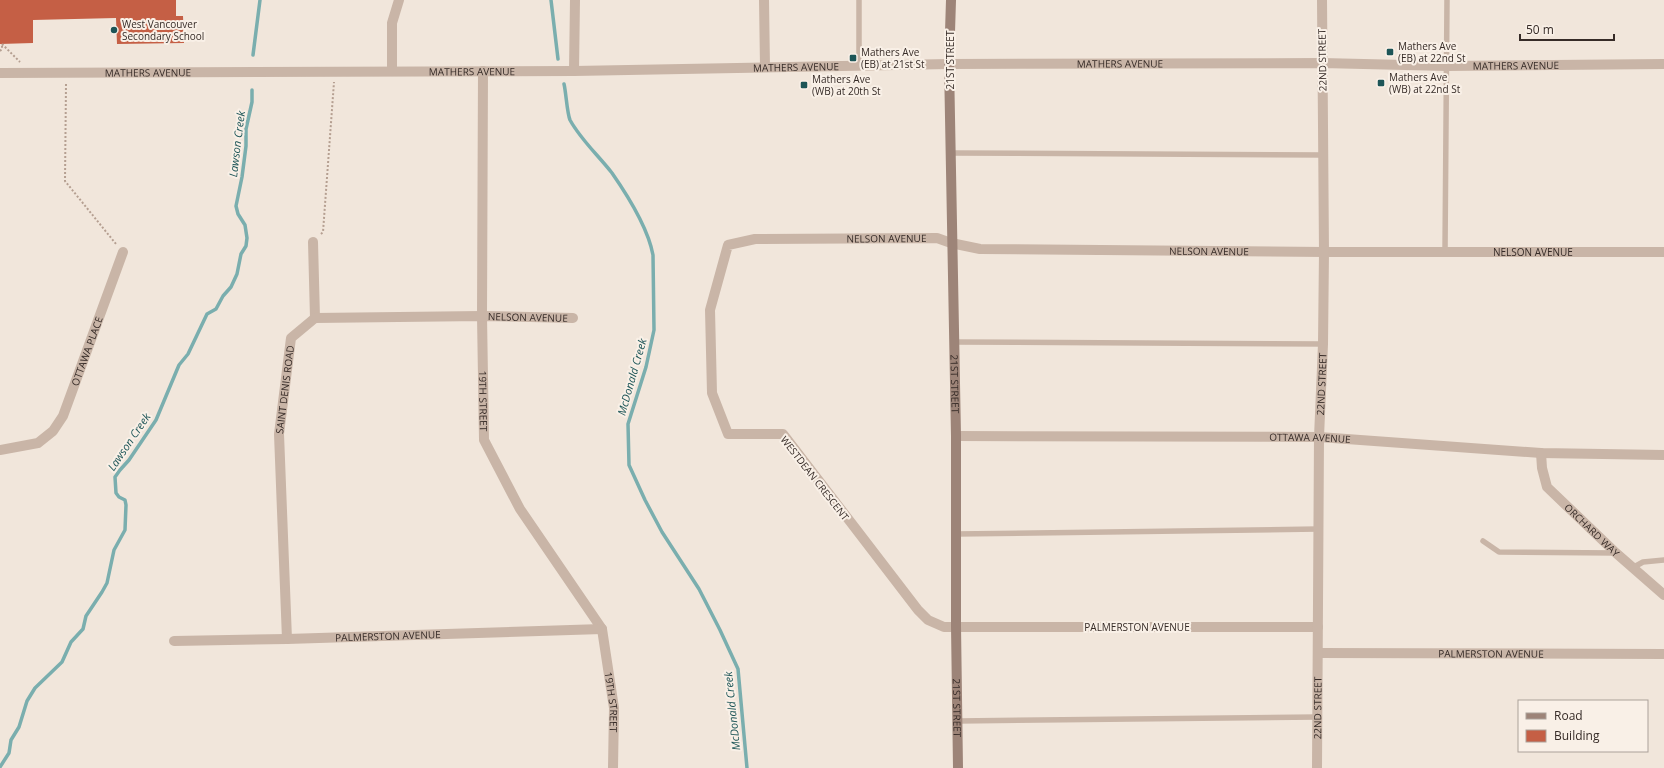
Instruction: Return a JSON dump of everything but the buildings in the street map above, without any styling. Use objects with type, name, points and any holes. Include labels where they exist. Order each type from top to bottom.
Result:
[{"type":"main road","name":"21ST STREET","points":[[951,0],[949,64],[951,243],[956,436],[958,768]]},
{"type":"street","points":[[392,71],[392,23],[399,0]]},
{"type":"street","points":[[574,71],[575,0]]},
{"type":"street","points":[[764,0],[765,67]]},
{"type":"street","name":"22ND STREET","points":[[1317,768],[1319,437],[1323,344],[1324,252],[1322,0]]},
{"type":"street","name":"MATHERS AVENUE","points":[[0,73],[574,71],[949,64],[1322,63],[1447,66],[1664,64]]},
{"type":"street","name":"19TH STREET","points":[[482,71],[482,316],[484,440],[520,509],[602,629],[614,708],[614,768]]},
{"type":"street","name":"NELSON AVENUE","points":[[755,239],[937,238],[951,243],[980,249],[1324,252],[1664,252]]},
{"type":"street","name":"WESTDEAN CRESCENT","points":[[755,239],[728,245],[710,310],[712,393],[728,434],[783,434],[918,610],[928,620],[944,627],[956,626]]},
{"type":"street","points":[[313,242],[315,318],[482,316]]},
{"type":"street","name":"OTTAWA PLACE","points":[[0,450],[38,443],[52,431],[63,416],[123,252]]},
{"type":"street","name":"NELSON AVENUE","points":[[482,316],[573,318]]},
{"type":"street","name":"SAINT DENIS ROAD","points":[[287,639],[279,434],[291,338],[315,318]]},
{"type":"street","name":"OTTAWA AVENUE","points":[[956,436],[1319,437],[1541,453],[1664,455]]},
{"type":"street","name":"ORCHARD WAY","points":[[1541,453],[1542,468],[1547,487],[1616,553],[1634,567],[1664,595]]},
{"type":"street","name":"PALMERSTON AVENUE","points":[[956,626],[1318,627]]},
{"type":"street","name":"PALMERSTON AVENUE","points":[[174,641],[602,629]]},
{"type":"street","name":"PALMERSTON AVENUE","points":[[1318,653],[1664,654]]},
{"type":"lane","points":[[859,0],[859,66]]},
{"type":"lane","points":[[1446,251],[1447,0]]},
{"type":"lane","points":[[951,153],[1324,155]]},
{"type":"lane","points":[[954,342],[1323,344]]},
{"type":"lane","points":[[956,534],[1318,529]]},
{"type":"lane","points":[[1483,541],[1499,552],[1616,553]]},
{"type":"lane","points":[[1634,567],[1644,562],[1664,560]]},
{"type":"lane","points":[[958,721],[1317,717]]},
{"type":"path","points":[[0,51],[2,44],[20,62]]},
{"type":"path","points":[[313,242],[322,232],[334,72]]},
{"type":"path","points":[[66,73],[65,181],[123,252]]},
{"type":"waterway","name":"Lawson Creek","points":[[253,55],[260,0]]},
{"type":"waterway","name":"McDonald Creek","points":[[551,0],[558,59]]},
{"type":"waterway","name":"McDonald Creek","points":[[564,84],[570,120],[584,141],[612,173],[637,212],[647,234],[653,255],[654,330],[646,367],[628,424],[629,465],[662,532],[699,589],[738,669],[747,768]]},
{"type":"waterway","name":"Lawson Creek","points":[[0,767],[9,753],[11,740],[19,727],[27,701],[35,688],[62,662],[71,642],[83,629],[86,616],[107,583],[114,550],[125,530],[126,505],[125,500],[119,497],[116,493],[115,477],[129,460],[156,420],[179,365],[188,354],[207,314],[216,309],[223,296],[231,287],[237,274],[241,254],[246,246],[247,238],[245,225],[238,214],[236,206],[242,177],[246,146],[246,129],[252,102],[252,90]]},
{"type":"place","name":"West Vancouver Secondary School","points":[[114,30]]},
{"type":"place","name":"Mathers Ave (EB) at 22nd St","points":[[1390,52]]},
{"type":"place","name":"Mathers Ave (EB) at 21st St","points":[[853,58]]},
{"type":"place","name":"Mathers Ave (WB) at 22nd St","points":[[1381,83]]},
{"type":"place","name":"Mathers Ave (WB) at 20th St","points":[[804,85]]}]
